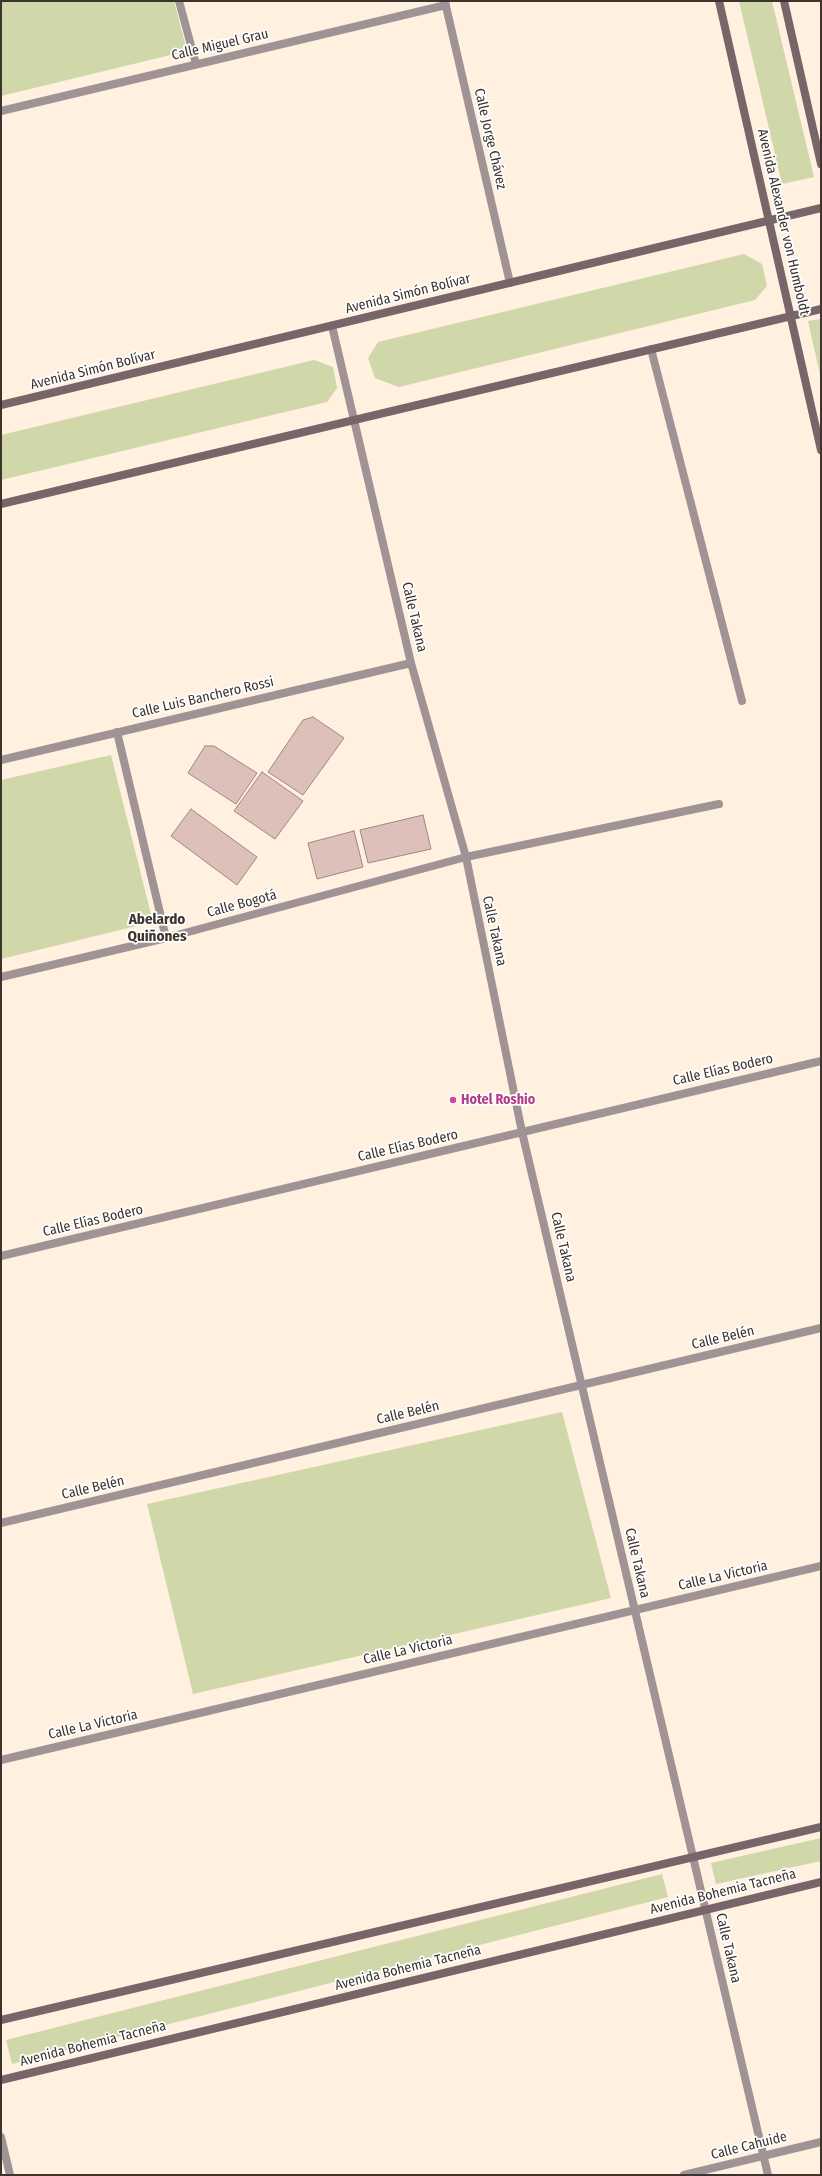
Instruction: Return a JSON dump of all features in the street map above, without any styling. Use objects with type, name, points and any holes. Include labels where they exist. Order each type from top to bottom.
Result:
[{"type":"street","points":[[179,1],[196,64]]},
{"type":"street","name":"Avenida Alexander von Humboldt","points":[[720,1],[821,450]]},
{"type":"street","points":[[784,1],[821,164]]},
{"type":"street","name":"Calle Miguel Grau","points":[[1,111],[445,3]]},
{"type":"street","name":"Calle Jorge Chávez","points":[[445,3],[510,283]]},
{"type":"street","name":"Avenida Simón Bolívar","points":[[1,406],[821,208]]},
{"type":"street","points":[[1,504],[821,309]]},
{"type":"street","name":"Calle Takana","points":[[332,326],[411,662],[466,857],[522,1132],[768,2175]]},
{"type":"street","points":[[651,349],[742,701]]},
{"type":"street","name":"Calle Luis Banchero Rossi","points":[[1,760],[411,662]]},
{"type":"street","points":[[117,732],[166,938]]},
{"type":"street","name":"Calle Bogotá","points":[[1,978],[166,938],[466,857],[719,804]]},
{"type":"street","name":"Calle Elías Bodero","points":[[1,1256],[821,1061]]},
{"type":"street","name":"Calle Belén","points":[[1,1523],[821,1328]]},
{"type":"street","name":"Calle La Victoria","points":[[1,1760],[821,1566]]},
{"type":"street","points":[[1,2020],[821,1827]]},
{"type":"street","name":"Avenida Bohemia Tacneña","points":[[1,2080],[821,1882]]},
{"type":"street","points":[[1,2137],[10,2175]]},
{"type":"street","name":"Calle Cahuide","points":[[684,2175],[821,2142]]},
{"type":"green space","points":[[1,1],[174,1],[187,51],[1,96]]},
{"type":"green space","points":[[739,1],[772,1],[814,177],[782,184]]},
{"type":"green space","points":[[744,254],[762,264],[767,286],[755,300],[399,387],[375,378],[368,358],[378,342]]},
{"type":"green space","points":[[821,319],[821,379],[808,321]]},
{"type":"green space","points":[[314,360],[333,367],[337,388],[327,402],[1,480],[1,435]]},
{"type":"green space","points":[[111,755],[153,922],[1,959],[1,780]]},
{"type":"green space","points":[[562,1412],[611,1598],[193,1694],[147,1504]]},
{"type":"green space","points":[[821,1838],[821,1861],[716,1884],[711,1863]]},
{"type":"green space","points":[[662,1874],[668,1897],[12,2064],[6,2040]]},
{"type":"building","points":[[313,717],[344,738],[303,795],[268,772],[303,720]]},
{"type":"building","points":[[205,746],[214,746],[257,773],[236,804],[188,773]]},
{"type":"building","points":[[262,772],[303,801],[275,839],[234,811]]},
{"type":"building","points":[[191,809],[257,857],[237,885],[171,836]]},
{"type":"building","points":[[423,815],[431,849],[368,863],[360,830]]},
{"type":"building","points":[[354,831],[363,867],[317,879],[308,843]]},
{"type":"place","name":"Hotel Roshio","points":[[453,1100]]},
{"type":"district","name":"Abelardo Quiñones","points":[[157,928]]}]
